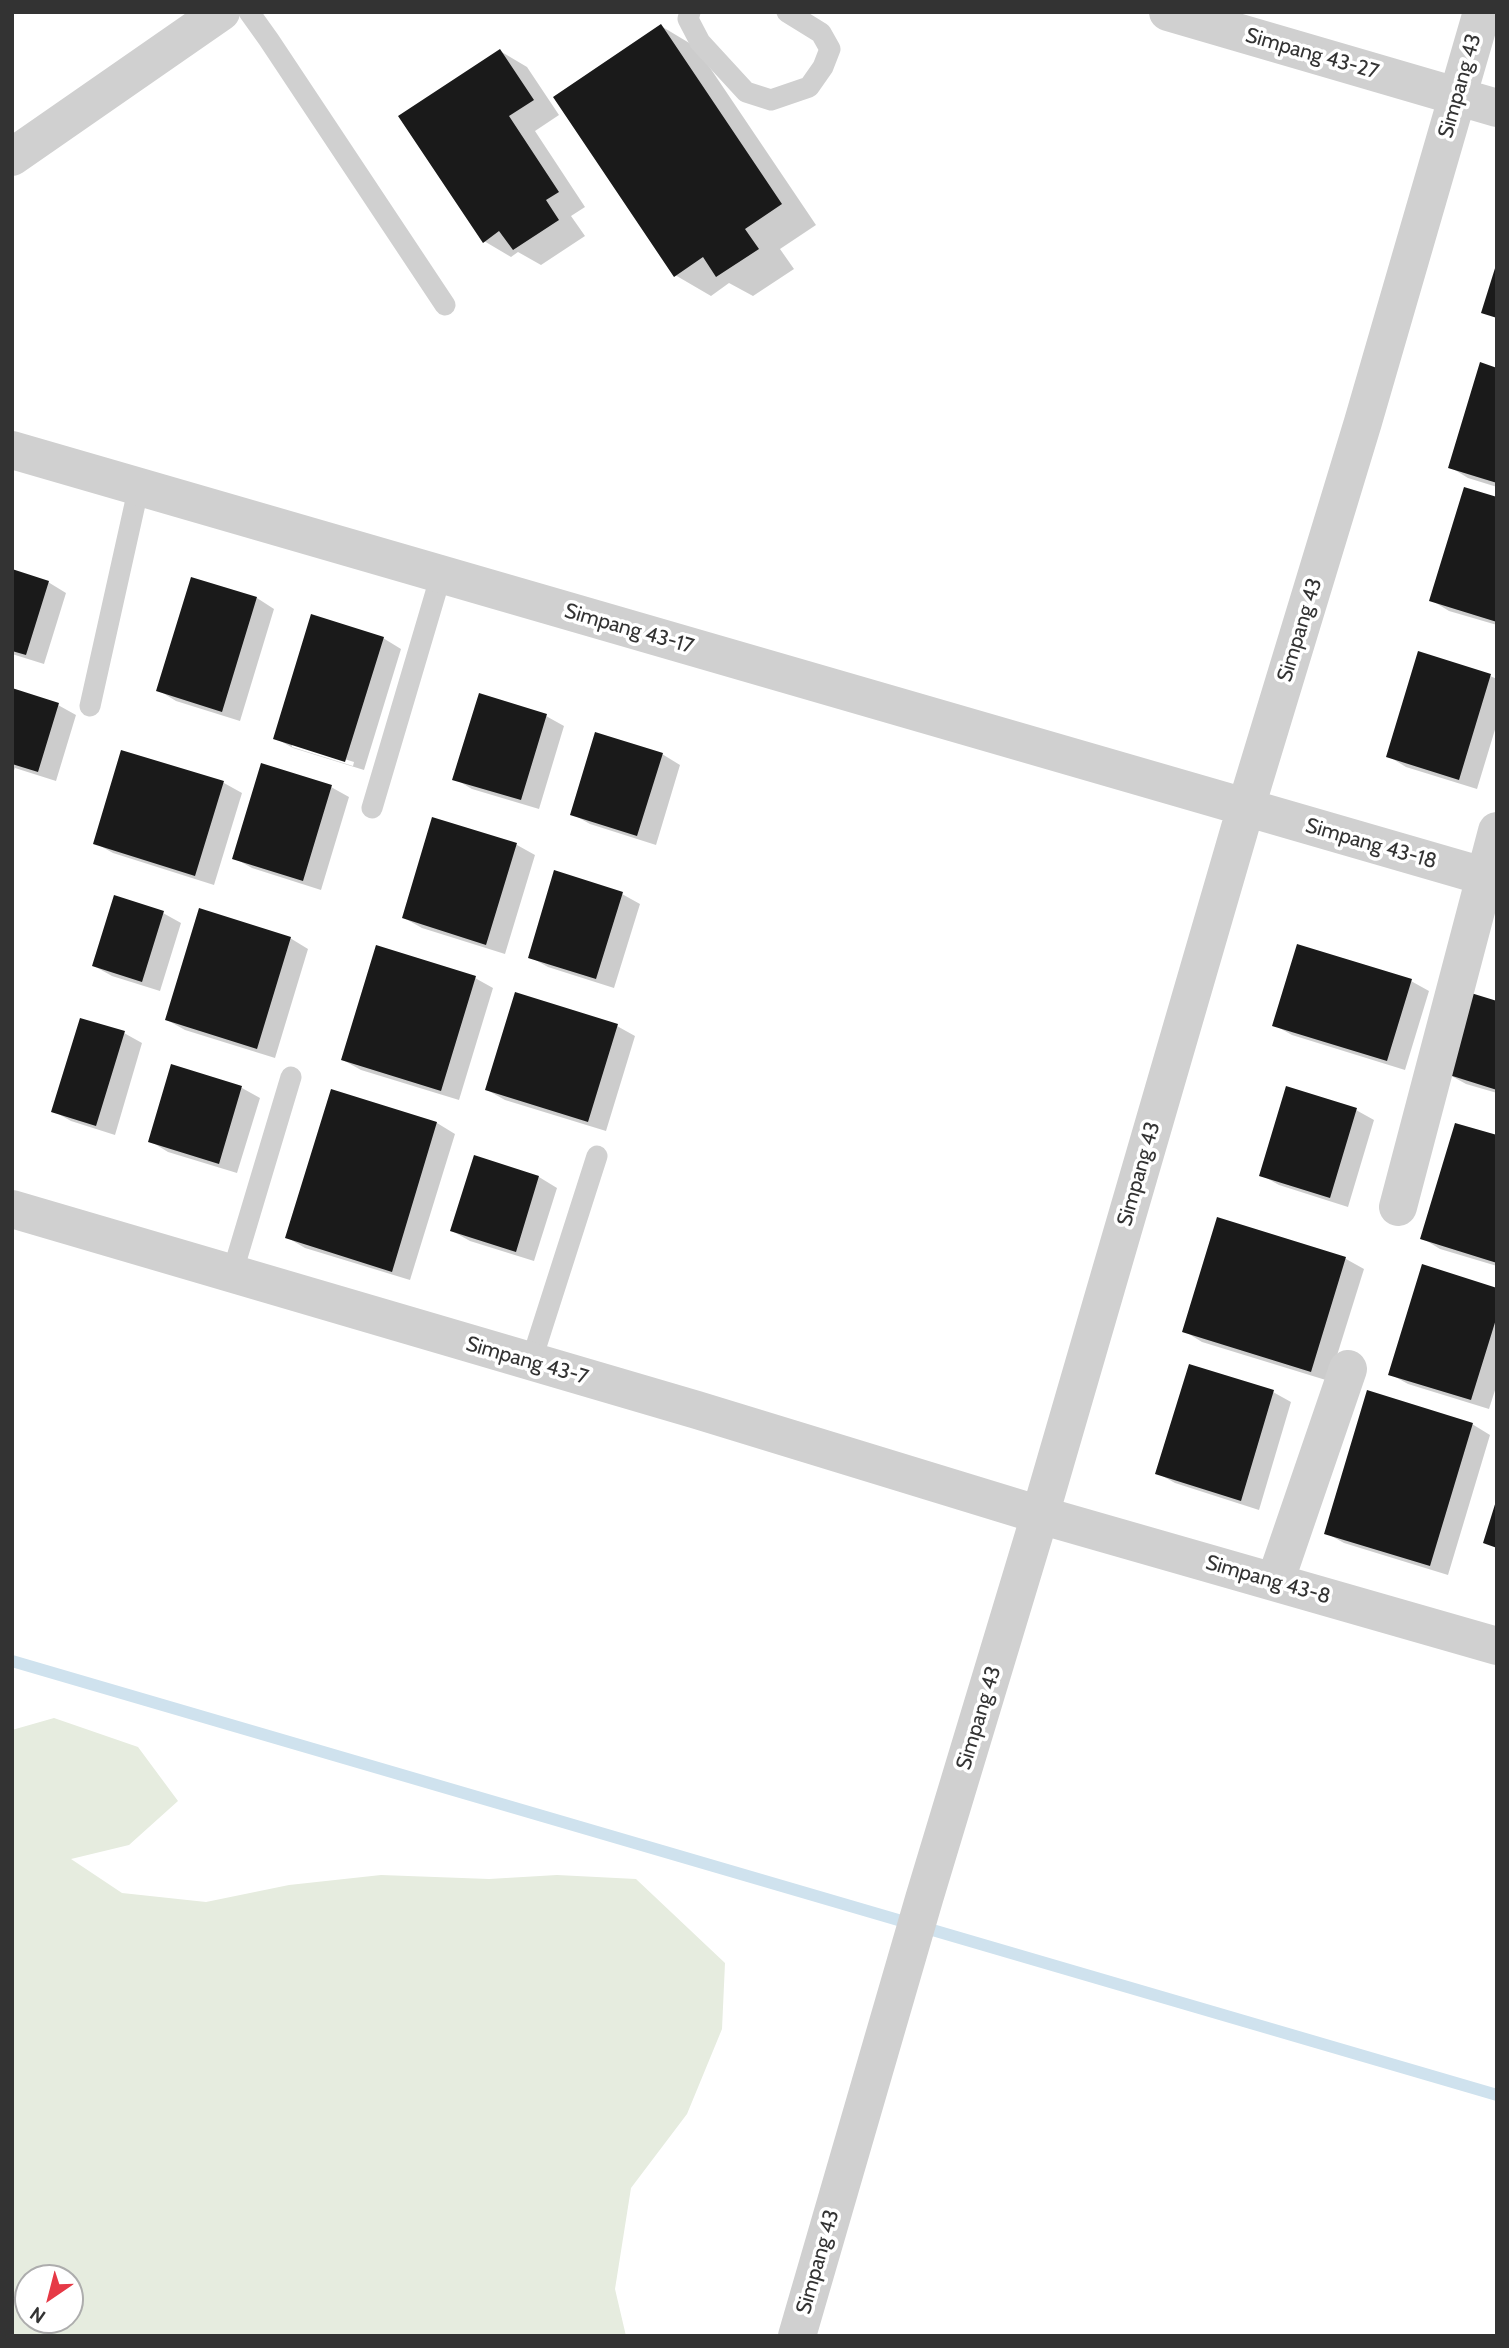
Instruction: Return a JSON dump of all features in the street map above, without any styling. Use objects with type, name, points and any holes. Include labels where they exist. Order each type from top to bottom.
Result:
[{"type":"street","points":[[12,157],[221,12]]},
{"type":"street","name":"Simpang 43-27","points":[[1168,12],[1497,108]]},
{"type":"street","name":"Simpang 43","points":[[797,2336],[1482,12]]},
{"type":"street","name":"Simpang 43-17","points":[[12,450],[1246,807]]},
{"type":"street","name":"Simpang 43-18","points":[[1246,807],[1490,878]]},
{"type":"street","points":[[1398,1207],[1490,878],[1497,831]]},
{"type":"street","name":"Simpang 43-7","points":[[12,1209],[1040,1515]]},
{"type":"street","points":[[1275,1582],[1348,1369]]},
{"type":"street","name":"Simpang 43-8","points":[[1040,1515],[1497,1646]]},
{"type":"lane","points":[[249,12],[445,305]]},
{"type":"lane","points":[[690,12],[688,19],[700,43],[746,92],[771,100],[809,87],[823,67],[830,49],[821,33],[787,12]]},
{"type":"lane","points":[[90,706],[139,486]]},
{"type":"lane","points":[[372,808],[441,575]]},
{"type":"lane","points":[[232,1274],[291,1077]]},
{"type":"lane","points":[[531,1362],[597,1156]]},
{"type":"shaded area","points":[[54,1718],[138,1747],[178,1801],[129,1845],[71,1859],[122,1893],[206,1902],[289,1885],[381,1875],[489,1879],[557,1875],[636,1879],[725,1963],[722,2029],[687,2114],[631,2188],[615,2289],[626,2336],[12,2336],[12,1730]]},
{"type":"building","points":[[661,24],[782,204],[745,229],[759,249],[716,277],[703,257],[674,277],[553,97]]},
{"type":"building","points":[[500,49],[534,100],[509,116],[559,192],[546,200],[559,220],[513,250],[499,231],[483,243],[398,116]]},
{"type":"building","points":[[1497,265],[1497,318],[1481,313]]},
{"type":"building","points":[[1480,362],[1497,368],[1497,483],[1448,468]]},
{"type":"building","points":[[1464,487],[1497,497],[1497,622],[1429,601]]},
{"type":"building","points":[[12,569],[49,581],[26,655],[12,651]]},
{"type":"building","points":[[191,577],[257,597],[222,712],[156,691]]},
{"type":"building","points":[[311,614],[384,637],[345,762],[273,739]]},
{"type":"building","points":[[1418,651],[1491,674],[1459,780],[1386,757]]},
{"type":"building","points":[[12,688],[59,703],[38,772],[12,764]]},
{"type":"building","points":[[479,693],[547,714],[521,800],[452,780]]},
{"type":"building","points":[[595,732],[663,753],[637,836],[570,815]]},
{"type":"building","points":[[121,750],[224,781],[195,876],[93,844]]},
{"type":"building","points":[[261,763],[332,785],[303,881],[232,859]]},
{"type":"building","points":[[432,817],[517,843],[486,945],[402,918]]},
{"type":"building","points":[[554,870],[623,892],[596,979],[528,958]]},
{"type":"building","points":[[114,895],[164,911],[142,982],[92,966]]},
{"type":"building","points":[[199,908],[291,937],[257,1049],[165,1020]]},
{"type":"building","points":[[1297,944],[1412,979],[1387,1061],[1272,1026]]},
{"type":"building","points":[[376,945],[476,976],[441,1091],[341,1060]]},
{"type":"building","points":[[515,992],[618,1024],[588,1122],[485,1090]]},
{"type":"building","points":[[1471,993],[1497,1001],[1497,1090],[1446,1074]]},
{"type":"building","points":[[80,1018],[125,1031],[96,1126],[51,1112]]},
{"type":"building","points":[[171,1064],[242,1086],[219,1164],[148,1142]]},
{"type":"building","points":[[1286,1086],[1357,1108],[1330,1198],[1259,1176]]},
{"type":"building","points":[[331,1089],[437,1122],[392,1272],[285,1238]]},
{"type":"building","points":[[1455,1123],[1497,1135],[1497,1263],[1420,1239]]},
{"type":"building","points":[[474,1155],[539,1176],[516,1252],[450,1231]]},
{"type":"building","points":[[1217,1217],[1346,1257],[1311,1372],[1182,1332]]},
{"type":"building","points":[[1422,1264],[1497,1288],[1497,1316],[1471,1400],[1388,1375]]},
{"type":"building","points":[[1189,1364],[1274,1390],[1241,1501],[1155,1474]]},
{"type":"building","points":[[1367,1390],[1473,1423],[1430,1566],[1324,1534]]},
{"type":"building","points":[[1497,1501],[1497,1548],[1483,1543]]},
{"type":"waterway","points":[[12,1661],[1497,2095]]}]
